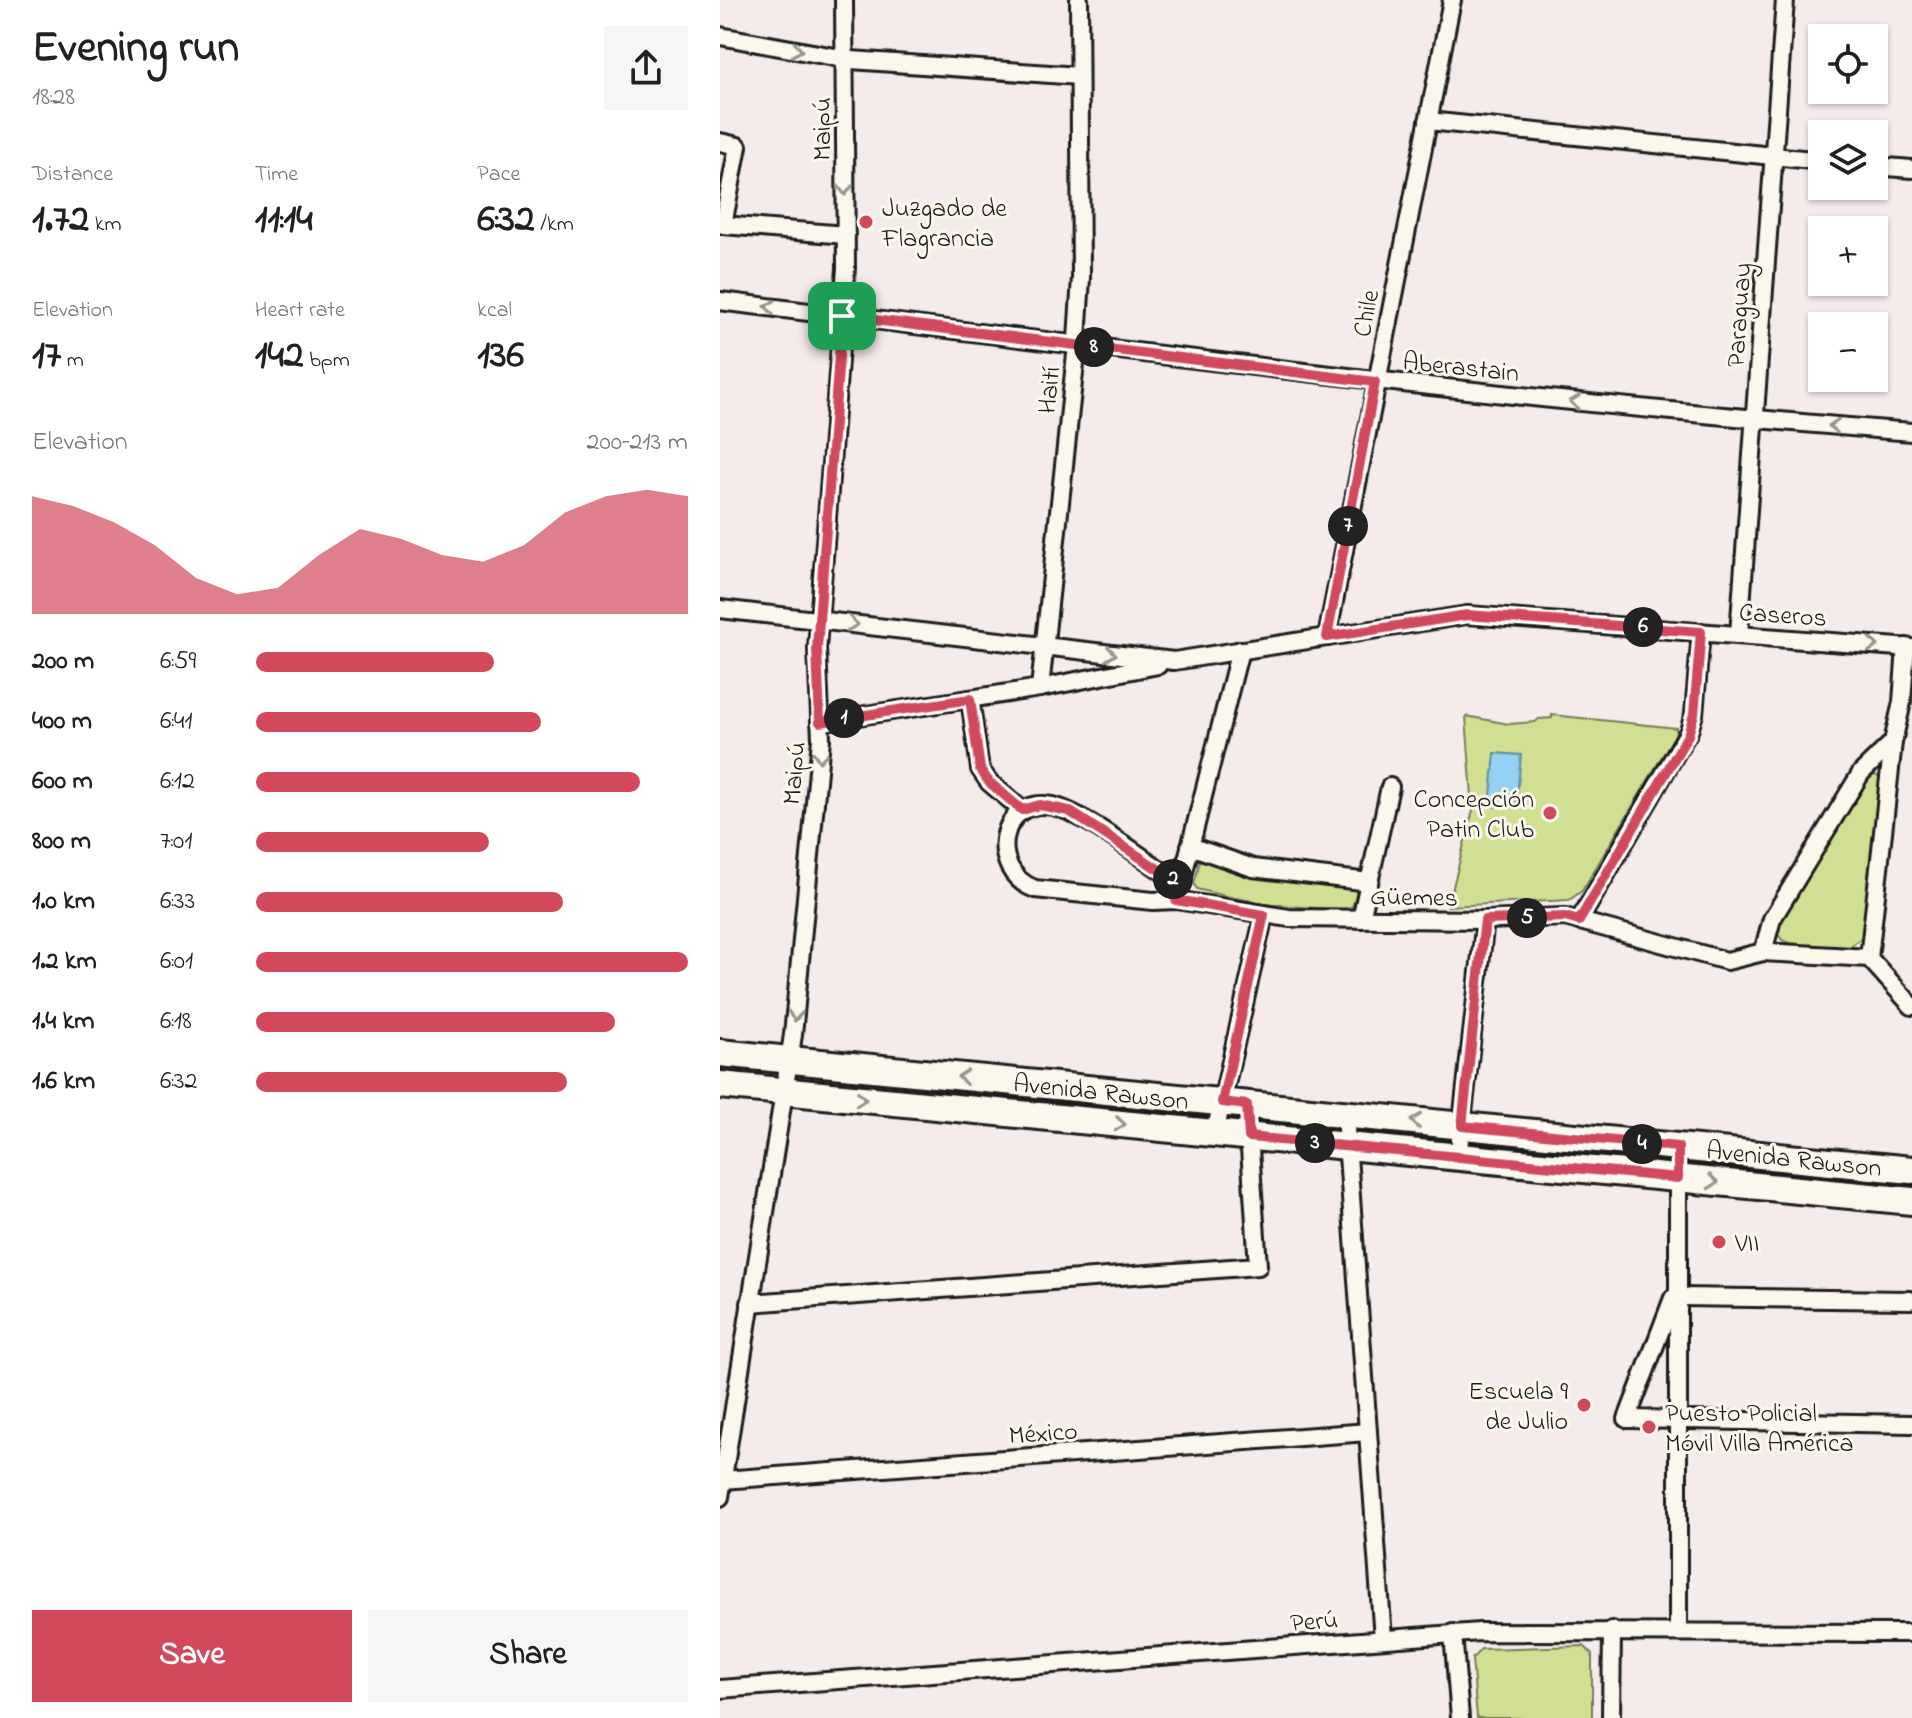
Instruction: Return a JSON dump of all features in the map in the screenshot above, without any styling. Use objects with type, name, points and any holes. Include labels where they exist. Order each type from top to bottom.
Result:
[{"type":"main road","name":"Avenida Rawson","points":[[720,1053],[1912,1170]]},
{"type":"main road","name":"Avenida Rawson","points":[[720,1085],[1912,1201]]},
{"type":"street","name":"Maipú","points":[[721,1488],[789,1060],[821,739],[817,648],[846,235],[844,0]]},
{"type":"street","name":"Haití","points":[[1040,688],[1077,345],[1081,278],[1079,0]]},
{"type":"street","name":"Chile","points":[[1327,637],[1452,0]]},
{"type":"street","name":"Paraguay","points":[[1739,634],[1785,0]]},
{"type":"street","points":[[720,36],[844,59],[1079,76]]},
{"type":"street","points":[[1428,121],[1808,160]]},
{"type":"street","points":[[720,142],[738,146],[722,225],[846,235]]},
{"type":"street","points":[[1888,167],[1912,169]]},
{"type":"street","name":"Aberastain","points":[[720,301],[1375,382],[1755,420],[1912,432]]},
{"type":"street","name":"Caseros","points":[[720,609],[1174,661]]},
{"type":"street","name":"Caseros","points":[[820,722],[1040,688],[1240,650],[1467,615],[1909,648]]},
{"type":"street","points":[[1579,921],[1688,735],[1694,714],[1701,632]]},
{"type":"street","points":[[1909,648],[1893,742],[1869,958],[1912,1006]]},
{"type":"street","points":[[1178,892],[1240,650]]},
{"type":"street","points":[[970,699],[980,769],[989,782],[1022,810]]},
{"type":"street","points":[[1763,952],[1772,919],[1861,773],[1893,742]]},
{"type":"street","points":[[1361,919],[1390,787]]},
{"type":"street","name":"Güemes","points":[[1178,892],[1153,901],[1026,886],[1016,878],[1004,852],[1007,831],[1022,810],[1040,805],[1069,811],[1178,892],[1264,915],[1289,918],[1485,920],[1565,917],[1727,961],[1763,952],[1869,958]]},
{"type":"street","name":"Güemes","points":[[1190,846],[1253,868],[1369,882]]},
{"type":"street","points":[[1215,1133],[1235,1104],[1264,915]]},
{"type":"street","points":[[1458,1157],[1485,920]]},
{"type":"street","points":[[750,1303],[1258,1266],[1249,1137],[1235,1104]]},
{"type":"street","points":[[1345,1114],[1383,1639]]},
{"type":"street","points":[[1678,1147],[1678,1630]]},
{"type":"street","points":[[1678,1291],[1910,1300]]},
{"type":"street","points":[[1678,1291],[1627,1419],[1912,1424]]},
{"type":"street","name":"México","points":[[721,1488],[1368,1432]]},
{"type":"street","points":[[1611,1718],[1612,1630]]},
{"type":"street","name":"Perú","points":[[720,1689],[1453,1633],[1678,1630],[1912,1633]]},
{"type":"street","points":[[1453,1633],[1460,1718]]},
{"type":"green space","name":"Concepción Patin Club","points":[[1552,715],[1676,728],[1676,733],[1582,891],[1569,900],[1448,906],[1473,810],[1466,716],[1509,724],[1535,722],[1552,718]]},
{"type":"green space","points":[[1868,775],[1878,776],[1882,785],[1865,935],[1847,949],[1798,946],[1782,940],[1777,933],[1777,923]]},
{"type":"green space","points":[[1200,860],[1357,890],[1353,905],[1348,909],[1290,906],[1235,898],[1197,889],[1194,884]]},
{"type":"green space","points":[[804,1073],[1202,1110],[1201,1121],[800,1082]]},
{"type":"green space","points":[[1362,1127],[1448,1135],[1447,1143],[1361,1136]]},
{"type":"green space","points":[[1473,1140],[1658,1158],[1656,1166],[1473,1146]]},
{"type":"green space","points":[[1693,1158],[1912,1178],[1912,1193],[1692,1171]]},
{"type":"green space","points":[[1584,1646],[1592,1654],[1592,1718],[1477,1718],[1472,1659],[1481,1649]]},
{"type":"water","points":[[1495,753],[1521,755],[1516,808],[1490,806]]},
{"type":"place","name":"Juzgado de Flagrancia","points":[[866,222]]},
{"type":"place","name":"Concepción Patin Club","points":[[1550,813]]},
{"type":"place","name":"VII","points":[[1719,1242]]},
{"type":"place","name":"Escuela 9 de Julio","points":[[1584,1405]]},
{"type":"place","name":"Puesto Policial Móvil Villa América","points":[[1649,1427]]},
{"type":"route","points":[[842,316],[1375,382],[1327,637],[1467,615],[1701,632],[1694,714],[1688,735],[1579,921],[1565,917],[1485,920],[1462,1126],[1678,1147],[1678,1178],[1249,1137],[1247,1105],[1222,1102],[1264,915],[1176,900],[1181,884],[1069,811],[1047,805],[1022,810],[989,782],[980,769],[970,699],[820,722],[817,648],[842,316]]}]
